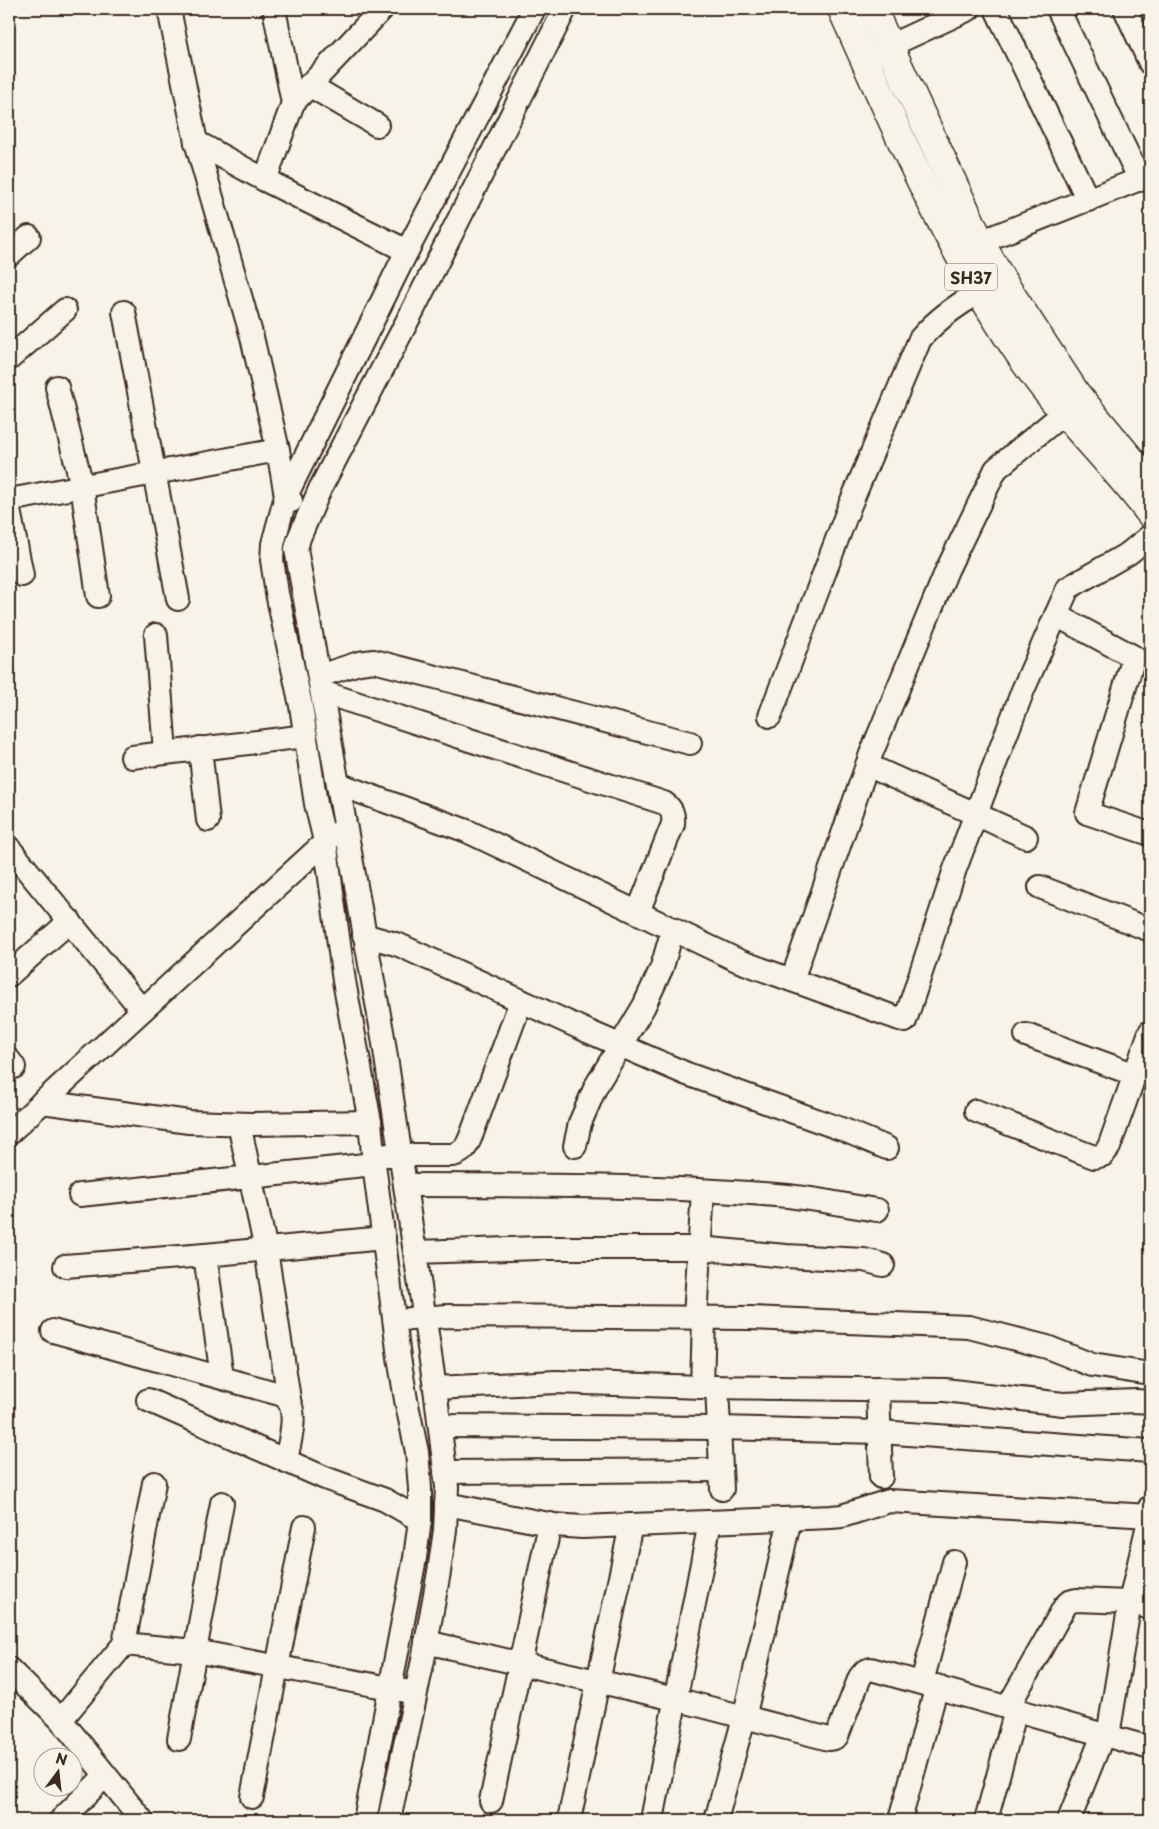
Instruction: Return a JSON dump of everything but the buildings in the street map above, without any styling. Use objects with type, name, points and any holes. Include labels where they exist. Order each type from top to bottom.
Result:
[{"type":"main road","name":"SH37","points":[[842,9],[916,170],[991,286],[1025,363],[1072,406],[1150,483]]},
{"type":"main road","name":"SH37","points":[[872,9],[980,242],[991,286]]},
{"type":"main road","name":"SH37","points":[[1072,406],[1150,514]]},
{"type":"street","points":[[169,9],[196,142],[252,337],[278,450],[286,496],[307,518]]},
{"type":"street","points":[[266,180],[293,103],[382,9]]},
{"type":"street","points":[[365,1820],[415,1558],[420,1520],[420,1488],[417,1452],[406,1400],[394,1320],[370,1122],[344,981],[325,841],[316,804],[301,706],[272,560],[277,527],[286,496],[408,251],[534,9]]},
{"type":"street","points":[[389,1820],[439,1572],[445,1530],[446,1472],[383,1037],[296,553],[299,538],[320,489],[565,9]]},
{"type":"street","points":[[864,57],[969,9]]},
{"type":"street","points":[[996,9],[1088,200]]},
{"type":"street","points":[[980,242],[1145,177],[1058,9]]},
{"type":"street","points":[[1125,9],[1150,63]]},
{"type":"street","points":[[275,11],[293,103]]},
{"type":"street","points":[[309,85],[377,125]]},
{"type":"street","points":[[196,142],[266,180],[408,251]]},
{"type":"street","points":[[9,255],[29,236]]},
{"type":"street","points":[[770,716],[850,505],[920,339],[930,327],[947,313],[991,286]]},
{"type":"street","points":[[9,358],[65,310]]},
{"type":"street","points":[[124,312],[178,599]]},
{"type":"street","points":[[57,386],[82,486],[98,596]]},
{"type":"street","points":[[792,980],[867,766],[946,570],[996,469],[1072,406]]},
{"type":"street","points":[[9,500],[278,450]]},
{"type":"street","points":[[9,510],[22,576]]},
{"type":"street","points":[[338,784],[467,831],[739,961],[905,1022],[955,869],[1023,690],[1068,588],[1129,553],[1150,536]]},
{"type":"street","points":[[1056,615],[1134,656],[1087,813],[1150,834]]},
{"type":"street","points":[[156,635],[165,752]]},
{"type":"street","points":[[320,684],[359,663],[374,660],[690,743]]},
{"type":"street","points":[[320,684],[664,803],[671,808],[674,816],[673,824],[638,912]]},
{"type":"street","points":[[132,756],[306,736]]},
{"type":"street","points":[[200,748],[208,820]]},
{"type":"street","points":[[867,766],[1026,837]]},
{"type":"street","points":[[9,1133],[345,824]]},
{"type":"street","points":[[13,863],[70,921],[142,1010]]},
{"type":"street","points":[[1040,887],[1150,930]]},
{"type":"street","points":[[9,975],[70,921]]},
{"type":"street","points":[[575,1146],[580,1122],[596,1086],[622,1046],[644,1006],[662,967],[673,929]]},
{"type":"street","points":[[364,935],[399,945],[687,1074],[844,1130],[887,1148]]},
{"type":"street","points":[[80,1195],[249,1177],[374,1159],[401,1156],[453,1155],[461,1152],[467,1145],[521,1001]]},
{"type":"street","points":[[976,1111],[1094,1157],[1103,1154],[1109,1147],[1150,1032]]},
{"type":"street","points":[[1026,1035],[1136,1075]]},
{"type":"street","points":[[42,1102],[189,1122],[239,1124],[370,1122]]},
{"type":"street","points":[[239,1124],[266,1250],[289,1400],[293,1415],[286,1461]]},
{"type":"street","points":[[405,1185],[505,1185],[703,1191],[778,1195],[877,1210]]},
{"type":"street","points":[[446,1472],[722,1479],[719,1428],[709,1387],[700,1317],[699,1248],[703,1191]]},
{"type":"street","points":[[65,1266],[266,1250],[384,1238]]},
{"type":"street","points":[[415,1252],[539,1248],[699,1248],[786,1256],[864,1260],[883,1265]]},
{"type":"street","points":[[205,1255],[222,1377]]},
{"type":"street","points":[[394,1320],[447,1316],[700,1317],[969,1327],[1047,1347],[1092,1365],[1150,1374]]},
{"type":"street","points":[[53,1331],[222,1377],[283,1395],[289,1400]]},
{"type":"street","points":[[435,1388],[556,1382],[709,1387],[944,1390],[1063,1404],[1150,1402]]},
{"type":"street","points":[[878,1389],[880,1477]]},
{"type":"street","points":[[148,1400],[325,1478],[385,1500],[420,1520]]},
{"type":"street","points":[[440,1426],[719,1428],[880,1432],[1150,1451]]},
{"type":"street","points":[[61,1720],[124,1644],[154,1483]]},
{"type":"street","points":[[446,1504],[550,1524],[582,1527],[842,1516],[890,1501],[1150,1516]]},
{"type":"street","points":[[179,1739],[222,1503]]},
{"type":"street","points":[[1069,1820],[1105,1735],[1140,1605],[1150,1506]]},
{"type":"street","points":[[716,1820],[744,1718],[790,1519]]},
{"type":"street","points":[[652,1820],[710,1522]]},
{"type":"street","points":[[491,1801],[550,1524]]},
{"type":"street","points":[[569,1820],[631,1525]]},
{"type":"street","points":[[252,1797],[304,1527]]},
{"type":"street","points":[[900,1820],[954,1562]]},
{"type":"street","points":[[986,1820],[1012,1708],[1064,1606],[1076,1600],[1140,1605]]},
{"type":"street","points":[[426,1642],[599,1681],[744,1718],[834,1738],[837,1736],[860,1677],[871,1668],[1150,1748]]},
{"type":"street","points":[[124,1644],[195,1651],[416,1693]]},
{"type":"street","points":[[9,1668],[61,1720],[142,1820]]},
{"type":"street","points":[[61,1820],[106,1776]]}]
